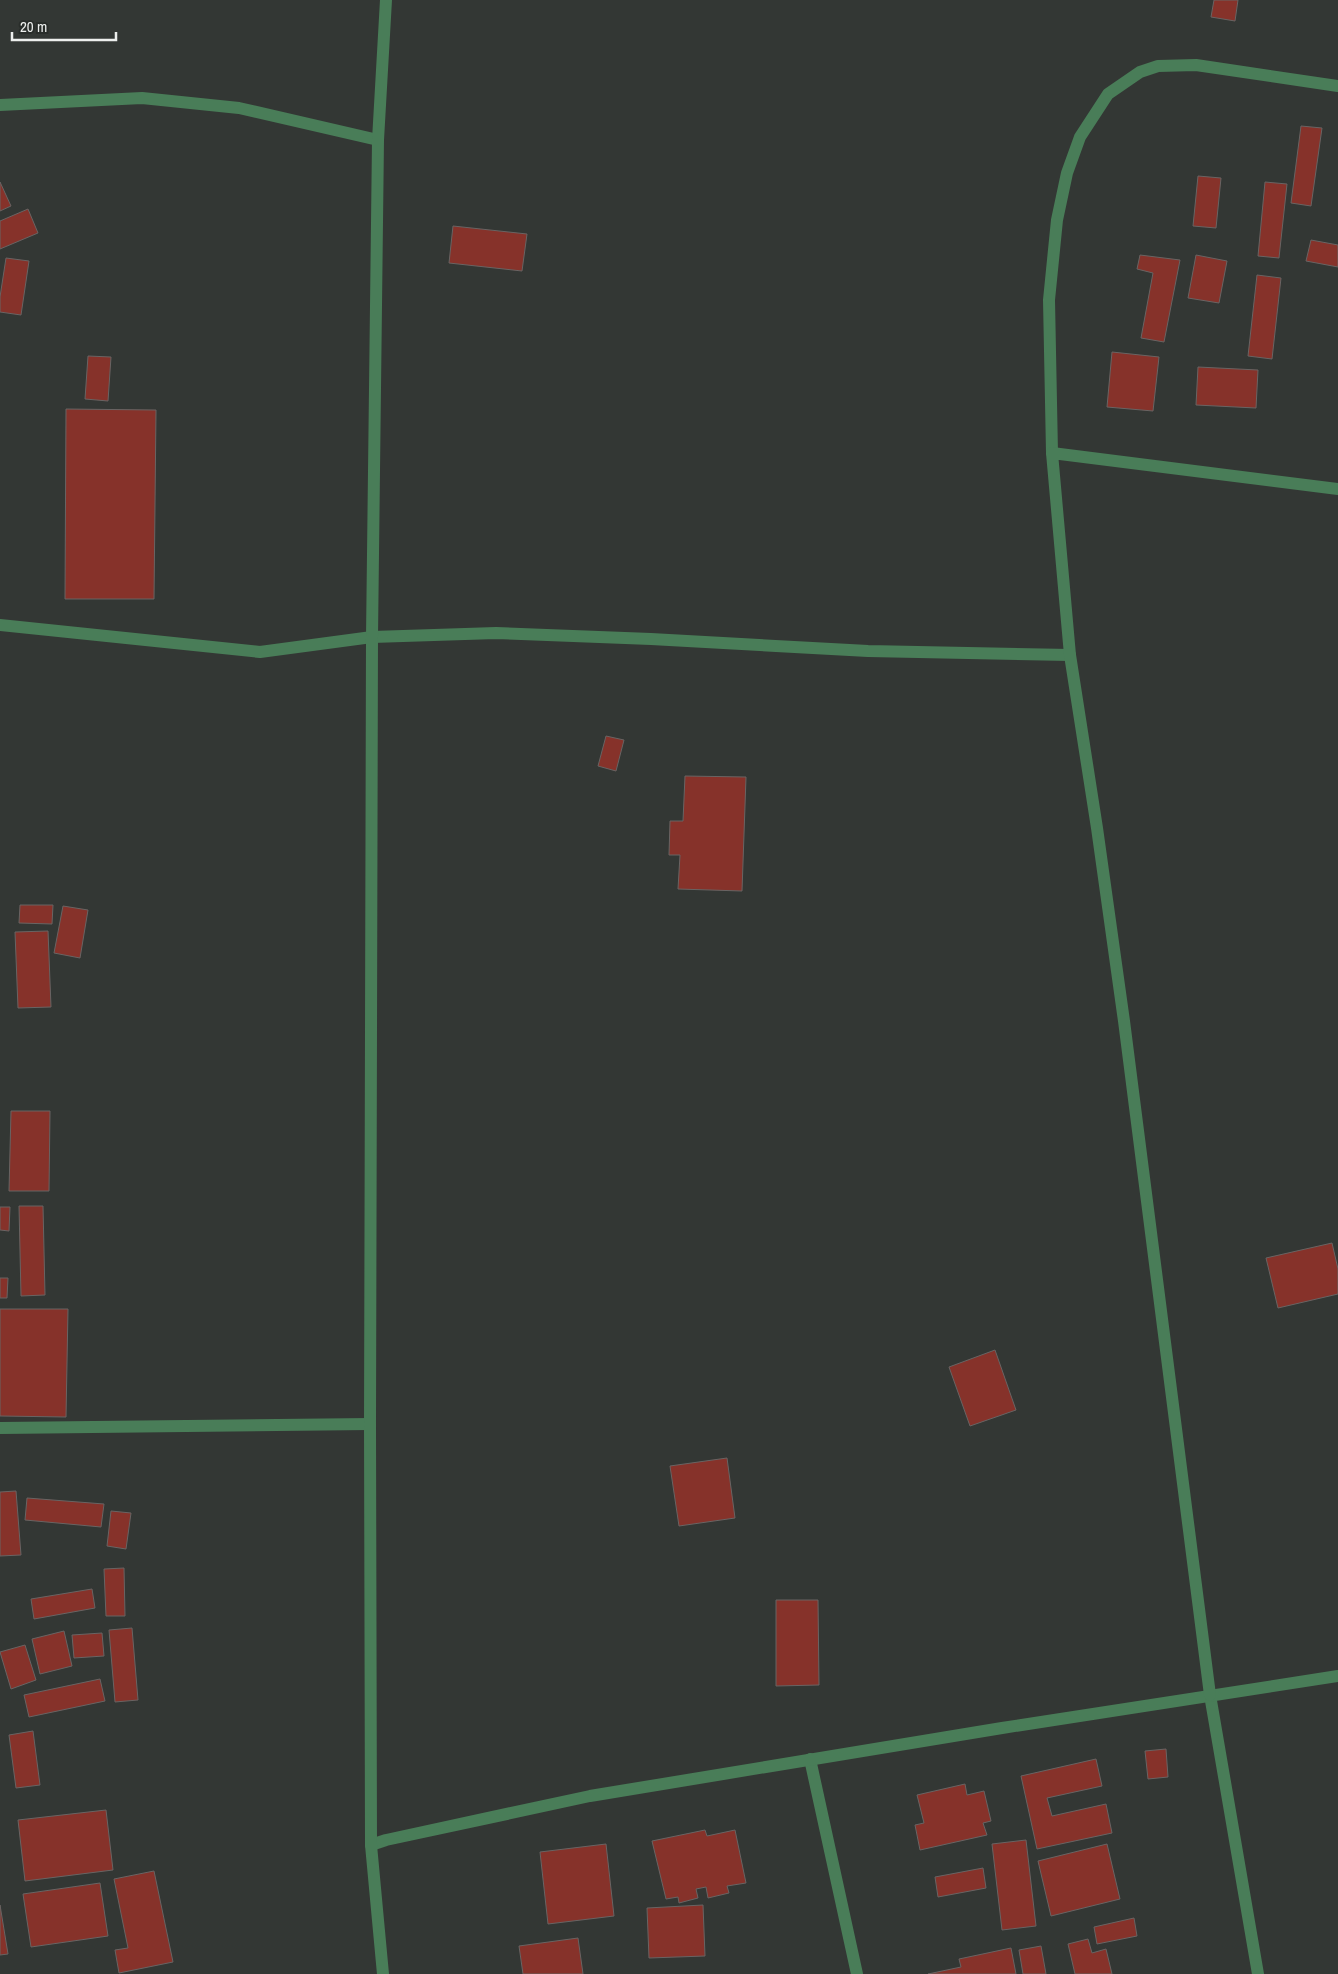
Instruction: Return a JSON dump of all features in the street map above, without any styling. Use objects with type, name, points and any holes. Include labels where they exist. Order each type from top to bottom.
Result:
[{"type":"street","points":[[383,1974],[371,1845],[370,1424],[372,636],[378,140],[386,0]]},
{"type":"street","points":[[1258,1974],[1210,1695],[1123,1012],[1070,655],[1052,453],[1049,300],[1057,220],[1067,173],[1080,137],[1108,94],[1140,72],[1158,66],[1196,66],[1338,86]]},
{"type":"street","points":[[0,105],[142,98],[239,108],[378,140]]},
{"type":"street","points":[[1052,453],[1338,489]]},
{"type":"street","points":[[0,625],[260,652],[372,636],[496,633],[652,639],[868,651],[1070,655]]},
{"type":"street","points":[[0,1428],[370,1424]]},
{"type":"street","points":[[371,1845],[386,1840],[590,1796],[810,1758],[1338,1676]]},
{"type":"street","points":[[810,1758],[857,1974]]},
{"type":"building","points":[[1214,0],[1238,0],[1235,21],[1211,17]]},
{"type":"building","points":[[1301,126],[1322,128],[1311,206],[1291,203]]},
{"type":"building","points":[[1198,176],[1221,178],[1216,228],[1193,226]]},
{"type":"building","points":[[0,182],[11,206],[0,211]]},
{"type":"building","points":[[1265,182],[1287,184],[1279,258],[1258,256]]},
{"type":"building","points":[[28,209],[38,233],[0,249],[0,221]]},
{"type":"building","points":[[453,226],[527,234],[522,271],[449,263]]},
{"type":"building","points":[[1311,240],[1338,245],[1338,267],[1306,261]]},
{"type":"building","points":[[1140,255],[1180,260],[1164,342],[1141,338],[1153,273],[1137,269]]},
{"type":"building","points":[[1196,255],[1227,261],[1219,303],[1188,298]]},
{"type":"building","points":[[6,258],[29,261],[21,315],[0,312],[0,297]]},
{"type":"building","points":[[1257,275],[1281,278],[1272,359],[1248,356]]},
{"type":"building","points":[[1112,352],[1159,357],[1153,411],[1107,407]]},
{"type":"building","points":[[88,356],[111,357],[108,401],[85,399]]},
{"type":"building","points":[[1198,367],[1258,370],[1256,408],[1196,405]]},
{"type":"building","points":[[66,409],[156,410],[154,599],[65,599]]},
{"type":"building","points":[[606,736],[624,740],[616,771],[598,766]]},
{"type":"building","points":[[685,776],[746,777],[742,891],[678,889],[680,855],[669,855],[670,821],[683,821]]},
{"type":"building","points":[[20,905],[53,905],[52,924],[19,923]]},
{"type":"building","points":[[63,906],[88,910],[80,958],[54,953]]},
{"type":"building","points":[[48,931],[51,1007],[18,1008],[15,932]]},
{"type":"building","points":[[11,1111],[50,1111],[49,1191],[9,1191]]},
{"type":"building","points":[[19,1206],[43,1206],[45,1295],[21,1296]]},
{"type":"building","points":[[0,1207],[10,1207],[9,1231],[0,1230]]},
{"type":"building","points":[[1332,1243],[1338,1269],[1338,1294],[1278,1308],[1266,1258]]},
{"type":"building","points":[[0,1278],[8,1278],[7,1298],[0,1298]]},
{"type":"building","points":[[0,1309],[68,1309],[66,1417],[0,1416]]},
{"type":"building","points":[[995,1350],[1016,1410],[970,1426],[949,1367]]},
{"type":"building","points":[[727,1458],[735,1518],[679,1526],[670,1466]]},
{"type":"building","points":[[16,1491],[21,1555],[0,1556],[0,1492]]},
{"type":"building","points":[[27,1498],[104,1504],[101,1527],[25,1520]]},
{"type":"building","points":[[111,1511],[131,1513],[126,1549],[107,1546]]},
{"type":"building","points":[[124,1568],[125,1616],[106,1616],[104,1569]]},
{"type":"building","points":[[92,1589],[95,1608],[34,1619],[31,1599]]},
{"type":"building","points":[[776,1600],[818,1600],[819,1685],[776,1686]]},
{"type":"building","points":[[132,1628],[138,1700],[115,1702],[109,1630]]},
{"type":"building","points":[[64,1631],[72,1666],[40,1674],[32,1639]]},
{"type":"building","points":[[102,1633],[104,1656],[74,1658],[72,1635]]},
{"type":"building","points":[[25,1645],[36,1680],[11,1689],[0,1652]]},
{"type":"building","points":[[100,1679],[105,1701],[29,1717],[24,1695]]},
{"type":"building","points":[[33,1731],[40,1785],[16,1788],[9,1735]]},
{"type":"building","points":[[1166,1749],[1168,1777],[1148,1779],[1145,1751]]},
{"type":"building","points":[[1096,1759],[1102,1786],[1047,1798],[1052,1816],[1106,1804],[1112,1833],[1037,1849],[1021,1776]]},
{"type":"building","points":[[965,1784],[967,1795],[984,1791],[991,1821],[983,1823],[987,1835],[920,1850],[915,1825],[924,1823],[917,1795]]},
{"type":"building","points":[[106,1810],[113,1870],[25,1881],[18,1820]]},
{"type":"building","points":[[705,1830],[707,1836],[735,1830],[746,1883],[727,1886],[729,1893],[708,1898],[706,1887],[696,1889],[698,1898],[679,1903],[678,1897],[666,1899],[652,1841]]},
{"type":"building","points":[[1026,1840],[1036,1926],[1002,1930],[992,1844]]},
{"type":"building","points":[[606,1844],[614,1916],[548,1924],[540,1852]]},
{"type":"building","points":[[1107,1844],[1120,1899],[1051,1916],[1038,1861]]},
{"type":"building","points":[[983,1868],[986,1888],[938,1897],[935,1877]]},
{"type":"building","points":[[154,1871],[173,1962],[119,1973],[115,1950],[128,1948],[114,1879]]},
{"type":"building","points":[[100,1883],[108,1936],[31,1947],[23,1894]]},
{"type":"building","points":[[0,1905],[8,1954],[0,1955]]},
{"type":"building","points":[[703,1905],[705,1956],[649,1958],[647,1908]]},
{"type":"building","points":[[1134,1918],[1137,1936],[1097,1944],[1094,1927]]},
{"type":"building","points":[[578,1938],[583,1974],[523,1974],[519,1946]]},
{"type":"building","points":[[1088,1939],[1092,1953],[1106,1949],[1112,1974],[1075,1974],[1068,1944]]},
{"type":"building","points":[[1041,1946],[1046,1974],[1023,1974],[1019,1950]]},
{"type":"building","points":[[1011,1948],[1016,1974],[928,1974],[961,1967],[959,1959]]}]
